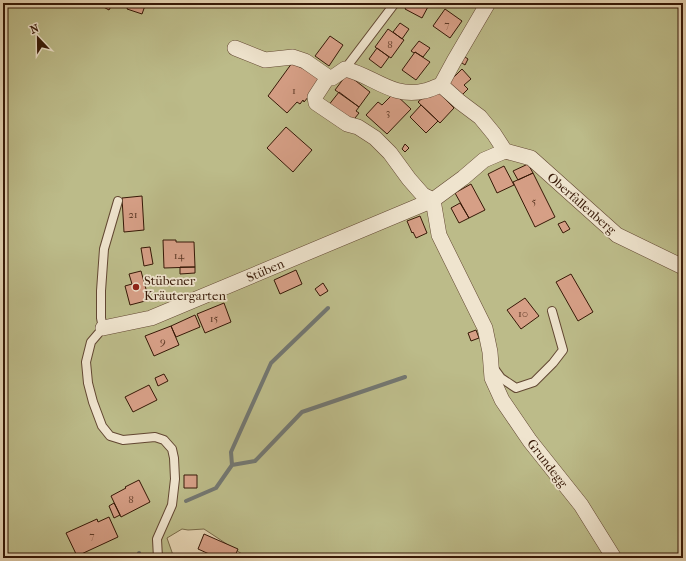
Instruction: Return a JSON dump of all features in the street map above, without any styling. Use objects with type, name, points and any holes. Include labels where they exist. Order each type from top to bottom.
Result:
[{"type":"street","points":[[235,48],[265,60],[293,57],[305,61],[328,77],[332,78],[345,69],[359,73],[368,79],[401,92],[413,93],[441,85],[488,3]]},
{"type":"street","points":[[328,77],[315,97],[316,103],[347,124],[358,127],[375,138],[390,153],[423,194],[433,200],[439,235],[485,328],[491,365]]},
{"type":"street","points":[[441,85],[480,117],[494,134],[504,151]]},
{"type":"street","name":"Stüben","points":[[103,328],[151,318],[433,200],[463,178],[484,160],[504,151]]},
{"type":"street","name":"Oberfallenberg","points":[[504,151],[531,158],[617,235],[683,267]]},
{"type":"street","name":"Grundegg","points":[[491,365],[492,378],[502,400],[530,441],[581,505],[614,558]]},
{"type":"lane","points":[[345,69],[394,3]]},
{"type":"lane","points":[[118,201],[104,250],[100,291],[103,328],[91,342],[86,362],[88,383],[102,426],[110,436],[123,440],[155,437],[164,440],[172,449],[175,479],[172,505],[157,540],[158,558]]},
{"type":"lane","points":[[491,365],[502,378],[516,388],[534,382],[553,363],[563,350],[552,311]]},
{"type":"shaded area","points":[[3,3],[683,3],[683,558],[248,558],[204,529],[182,529],[167,538],[174,558],[3,558]]},
{"type":"building","points":[[96,3],[113,3],[109,10]]},
{"type":"building","points":[[129,3],[146,3],[142,14],[127,9]]},
{"type":"building","points":[[408,3],[430,3],[422,18],[405,9]]},
{"type":"building","points":[[445,9],[462,21],[450,38],[433,26]]},
{"type":"building","points":[[400,23],[409,29],[402,39],[393,32]]},
{"type":"building","points":[[388,29],[404,40],[391,58],[375,47]]},
{"type":"building","points":[[330,36],[343,45],[329,66],[315,56]]},
{"type":"building","points":[[419,41],[430,48],[423,57],[411,51]]},
{"type":"building","points":[[377,48],[389,57],[381,68],[369,59]]},
{"type":"building","points":[[415,52],[430,62],[416,80],[402,70]]},
{"type":"building","points":[[462,55],[468,59],[465,65],[459,61]]},
{"type":"building","points":[[292,63],[320,77],[320,83],[304,102],[303,100],[300,104],[297,102],[287,113],[268,96]]},
{"type":"building","points":[[462,69],[471,79],[464,85],[468,89],[461,96],[448,83]]},
{"type":"building","points":[[347,74],[370,92],[359,107],[335,90]]},
{"type":"building","points":[[436,90],[454,108],[440,123],[418,102],[427,94]]},
{"type":"building","points":[[339,92],[359,107],[356,111],[359,113],[351,123],[328,106]]},
{"type":"building","points":[[394,93],[411,109],[387,134],[366,115],[378,102],[382,105]]},
{"type":"building","points":[[421,105],[438,121],[426,133],[410,117]]},
{"type":"building","points":[[286,127],[312,150],[293,172],[267,148]]},
{"type":"building","points":[[405,144],[409,148],[405,152],[402,149]]},
{"type":"building","points":[[528,164],[533,173],[518,180],[513,171]]},
{"type":"building","points":[[504,166],[514,185],[497,193],[488,174]]},
{"type":"building","points":[[533,173],[555,217],[535,227],[513,182]]},
{"type":"building","points":[[471,184],[485,210],[469,218],[455,193]]},
{"type":"building","points":[[142,196],[144,230],[124,232],[122,198]]},
{"type":"building","points":[[460,203],[469,218],[459,223],[451,208]]},
{"type":"building","points":[[420,216],[427,233],[416,238],[407,221]]},
{"type":"building","points":[[565,221],[570,229],[563,233],[558,224]]},
{"type":"building","points":[[163,240],[194,242],[195,267],[164,268]]},
{"type":"building","points":[[150,247],[153,264],[144,266],[141,248]]},
{"type":"building","points":[[180,267],[195,267],[195,273],[180,274]]},
{"type":"building","points":[[296,270],[302,284],[280,294],[274,280]]},
{"type":"building","points":[[141,271],[149,300],[130,305],[125,286],[132,284],[129,274]]},
{"type":"building","points":[[571,274],[593,312],[578,321],[556,282]]},
{"type":"building","points":[[323,283],[328,291],[320,296],[315,289]]},
{"type":"building","points":[[525,298],[539,316],[521,329],[507,310]]},
{"type":"building","points":[[224,303],[231,322],[205,333],[197,314]]},
{"type":"building","points":[[195,315],[200,327],[176,337],[171,326]]},
{"type":"building","points":[[171,326],[179,345],[154,356],[145,336]]},
{"type":"building","points":[[476,330],[479,338],[471,341],[468,333]]},
{"type":"building","points":[[164,374],[168,381],[158,386],[155,378]]},
{"type":"building","points":[[149,385],[157,400],[133,412],[125,397]]},
{"type":"building","points":[[184,475],[197,475],[197,488],[184,488]]},
{"type":"building","points":[[139,480],[150,502],[121,517],[111,496]]},
{"type":"building","points":[[114,503],[120,515],[114,518],[109,506]]},
{"type":"building","points":[[109,517],[118,537],[77,556],[66,533],[97,519],[98,522]]},
{"type":"building","points":[[204,534],[238,549],[234,558],[218,558],[198,549]]},
{"type":"waterway","points":[[186,501],[216,488],[232,465],[231,452],[271,363],[328,308]]},
{"type":"waterway","points":[[232,465],[255,461],[302,412],[405,377]]},
{"type":"waterway","points":[[138,558],[139,553]]},
{"type":"place","name":"Stübener Kräutergarten","points":[[136,287]]}]
